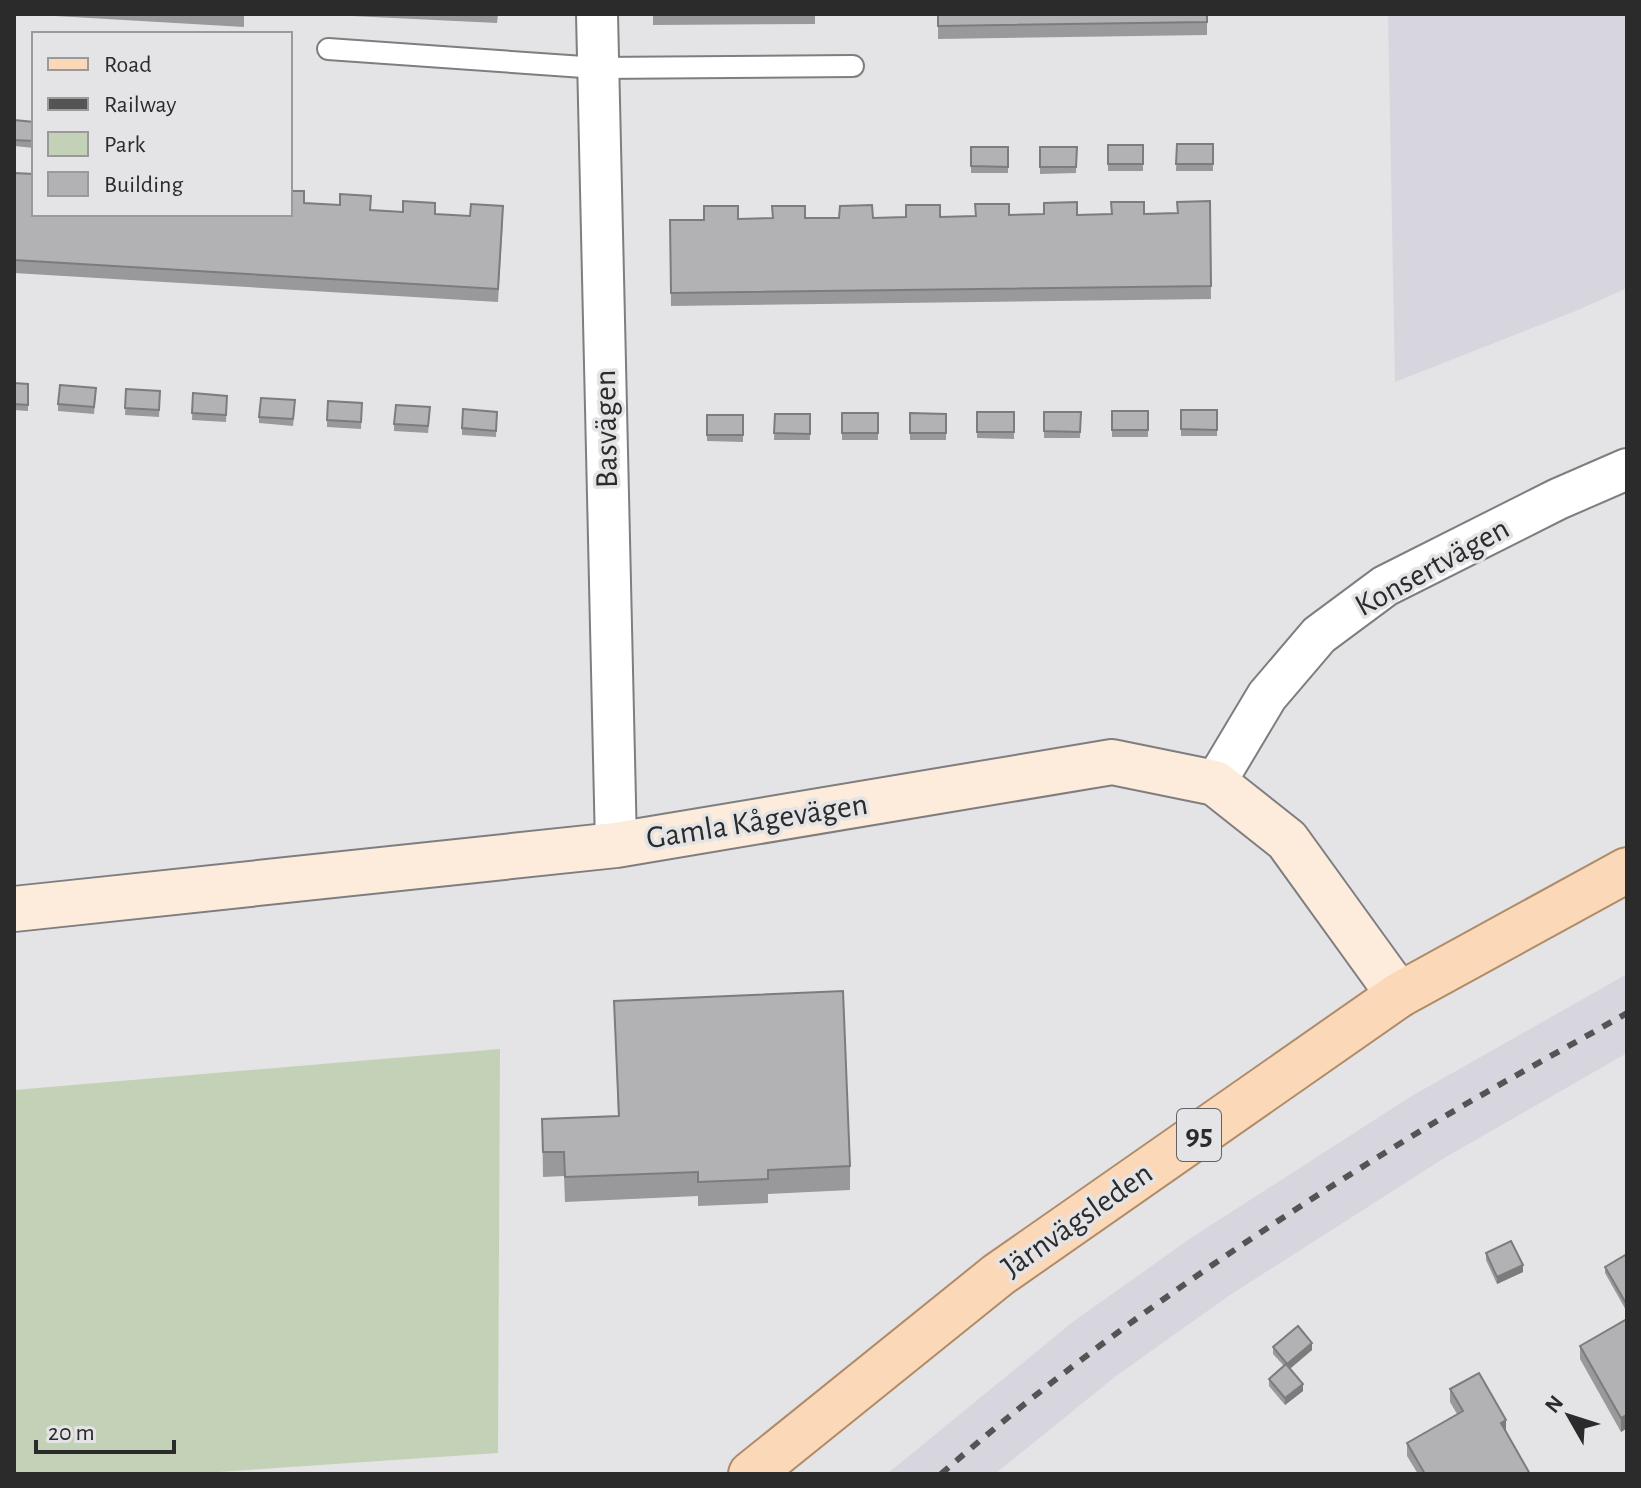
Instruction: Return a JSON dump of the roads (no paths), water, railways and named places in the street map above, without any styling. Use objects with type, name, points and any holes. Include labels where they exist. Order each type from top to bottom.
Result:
[{"type":"main road","name":"Järnvägsleden","points":[[751,1474],[998,1275],[1399,995],[1627,870]]},
{"type":"street","name":"Basvägen","points":[[597,14],[616,845]]},
{"type":"street","name":"Konsertvägen","points":[[1215,783],[1267,696],[1319,635],[1385,586],[1558,499],[1627,469]]},
{"type":"street","name":"Gamla Kågevägen","points":[[14,909],[616,845],[1112,762],[1215,783],[1287,840],[1399,995]]},
{"type":"lane","points":[[328,49],[598,68],[853,66]]},
{"type":"railway","points":[[941,1474],[1116,1334],[1300,1206],[1427,1127],[1627,1013]]}]
